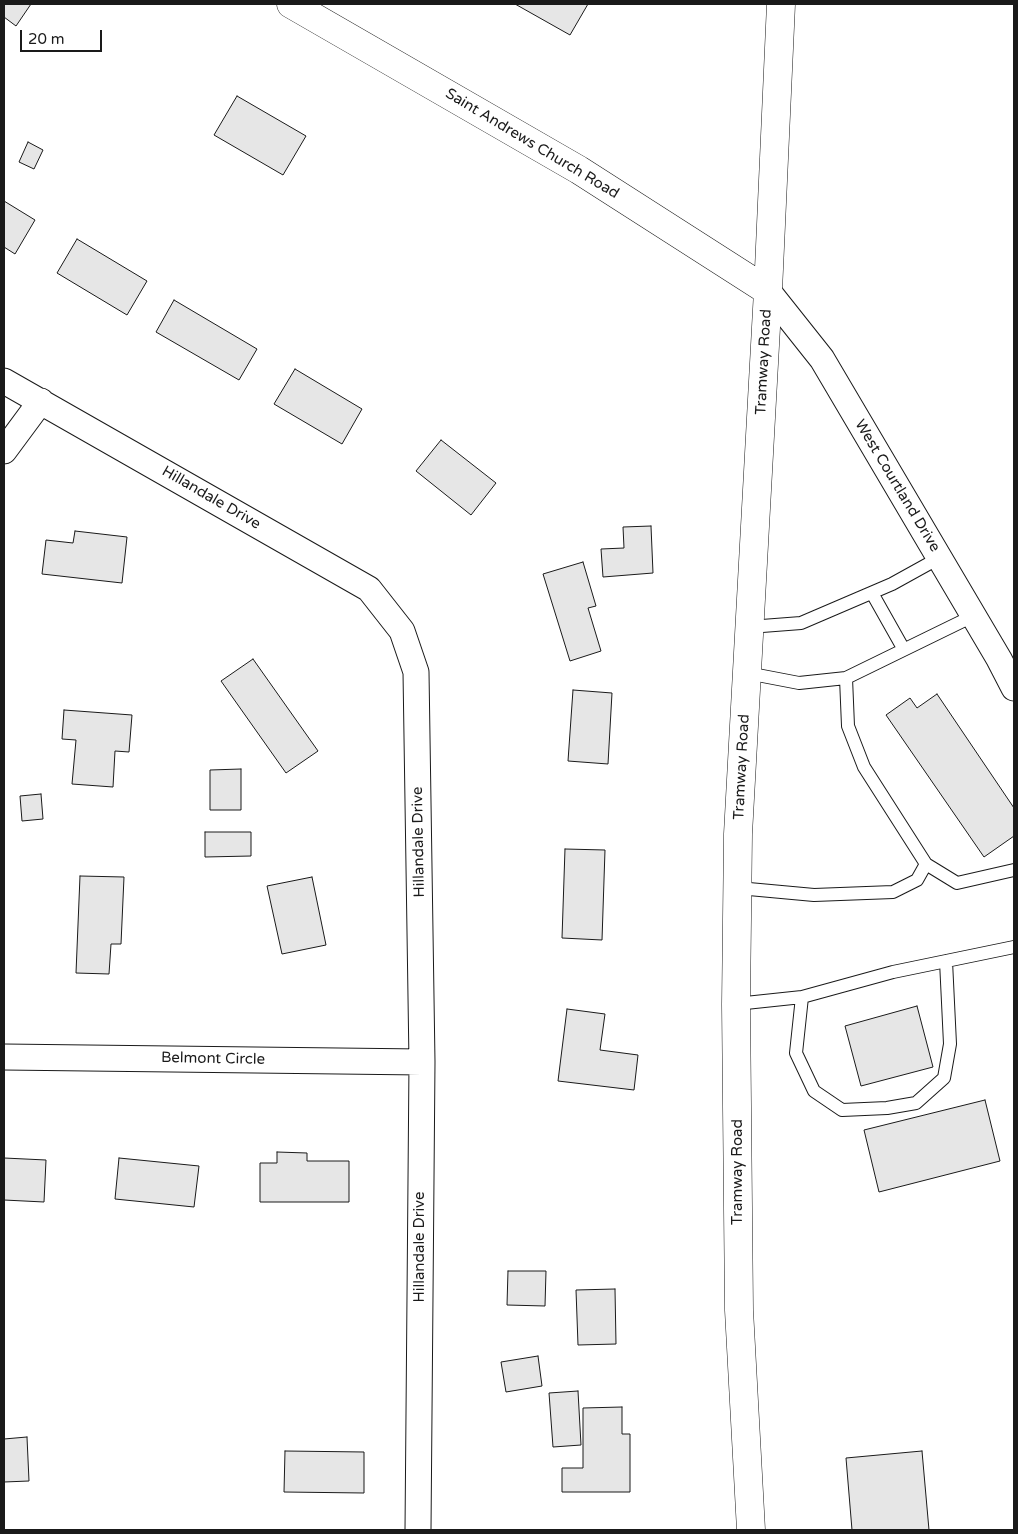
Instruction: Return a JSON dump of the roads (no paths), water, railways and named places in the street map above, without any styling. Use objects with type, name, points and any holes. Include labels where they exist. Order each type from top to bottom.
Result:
[{"type":"main road","name":"Saint Andrews Church Road","points":[[291,4],[579,170],[768,292]]},
{"type":"main road","name":"Tramway Road","points":[[751,1530],[739,1310],[736,1004],[738,888],[749,627],[768,292],[780,4]]},
{"type":"street","name":"West Courtland Drive","points":[[768,292],[822,359],[940,558],[1014,688]]},
{"type":"street","name":"Hillandale Drive","points":[[4,381],[369,589],[402,631],[416,672],[422,1062],[418,1530]]},
{"type":"street","points":[[4,451],[41,401]]},
{"type":"street","name":"Belmont Circle","points":[[4,1057],[422,1062]]},
{"type":"lane","points":[[749,627],[801,623],[872,593],[940,558]]},
{"type":"lane","points":[[872,593],[903,648]]},
{"type":"lane","points":[[747,673],[799,683],[846,678],[903,648],[973,616]]},
{"type":"lane","points":[[846,678],[848,726],[864,767],[926,864],[957,883],[1014,870]]},
{"type":"lane","points":[[738,888],[814,895],[893,892],[917,880],[926,864]]},
{"type":"lane","points":[[736,1004],[802,997],[893,972],[1014,947]]},
{"type":"lane","points":[[802,997],[796,1053],[814,1091],[842,1110],[888,1108],[916,1103],[944,1078],[950,1044],[946,961]]}]
